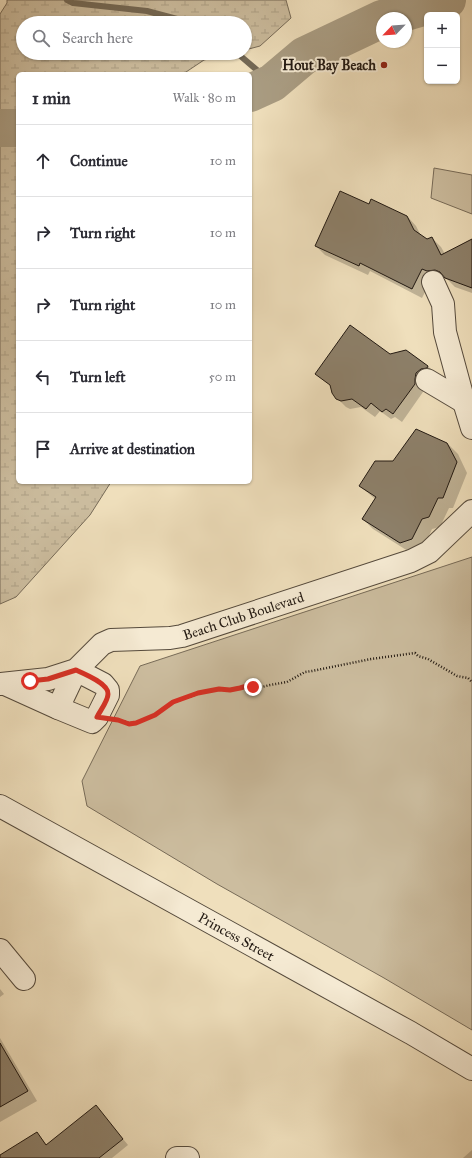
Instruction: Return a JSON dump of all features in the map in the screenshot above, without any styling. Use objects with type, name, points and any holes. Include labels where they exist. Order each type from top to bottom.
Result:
[{"type":"street","points":[[433,282],[443,304],[445,332],[472,428]]},
{"type":"street","points":[[428,380],[464,402]]},
{"type":"street","name":"Beach Club Boulevard","points":[[3,684],[48,679],[76,670],[88,657],[106,642],[111,640],[170,638],[182,636],[411,561],[429,552],[472,511]]},
{"type":"street","points":[[58,708],[76,670],[103,684],[108,690],[108,695],[97,717]]},
{"type":"street","name":"Beach Club Boulevard","points":[[3,684],[88,722],[92,722],[97,717]]},
{"type":"street","name":"Princess Street","points":[[0,806],[411,1033],[472,1069]]},
{"type":"street","points":[[0,950],[24,979]]},
{"type":"street","points":[[177,1158],[188,1158]]},
{"type":"path","points":[[97,717],[118,720],[129,724],[136,723],[155,715],[173,702],[207,691],[219,689],[230,690],[247,686],[270,685],[287,682],[305,672],[406,653],[415,653],[457,676],[468,678],[472,682]]},
{"type":"green space","points":[[7,0],[286,0],[291,18],[260,46],[252,48],[252,16],[16,16],[16,60],[204,60],[186,72],[16,72],[16,484],[110,484],[90,515],[16,597],[0,604],[0,14],[7,3]]},
{"type":"green space","points":[[434,168],[472,175],[472,214],[431,198]]},
{"type":"green space","points":[[472,557],[472,1030],[384,978],[217,884],[87,806],[82,781],[140,666]]},
{"type":"building","points":[[340,191],[369,204],[371,199],[407,216],[414,230],[427,239],[432,237],[441,255],[472,239],[472,288],[445,278],[440,272],[435,270],[427,271],[422,269],[412,289],[360,263],[359,266],[315,246]]},
{"type":"building","points":[[350,325],[390,354],[406,350],[428,366],[427,368],[421,369],[416,373],[415,384],[393,414],[386,409],[382,412],[371,403],[366,409],[352,399],[341,401],[336,399],[332,393],[330,385],[315,374]]},
{"type":"building","points":[[416,429],[447,443],[457,462],[443,498],[438,498],[429,517],[422,519],[412,539],[400,543],[362,519],[376,497],[359,486],[375,461],[393,461]]},
{"type":"building","points":[[0,1043],[28,1091],[0,1107]]},
{"type":"building","points":[[96,1105],[123,1139],[99,1158],[0,1158],[0,1155],[37,1132],[46,1145]]},
{"type":"waterway","points":[[67,0],[73,3],[147,11],[166,16]]},
{"type":"waterway","points":[[406,12],[447,0]]},
{"type":"waterway","points":[[252,92],[272,83],[304,56],[376,22]]},
{"type":"waterway","points":[[245,60],[272,83]]},
{"type":"waterway","points":[[0,128],[16,128]]},
{"type":"place","name":"Hout Bay Beach","points":[[384,65]]},
{"type":"route","points":[[30,681],[48,679],[76,670],[103,684],[108,690],[108,695],[97,717],[118,720],[129,724],[145,720],[155,715],[173,702],[198,693],[219,689],[230,690],[247,686],[253,687]]}]
